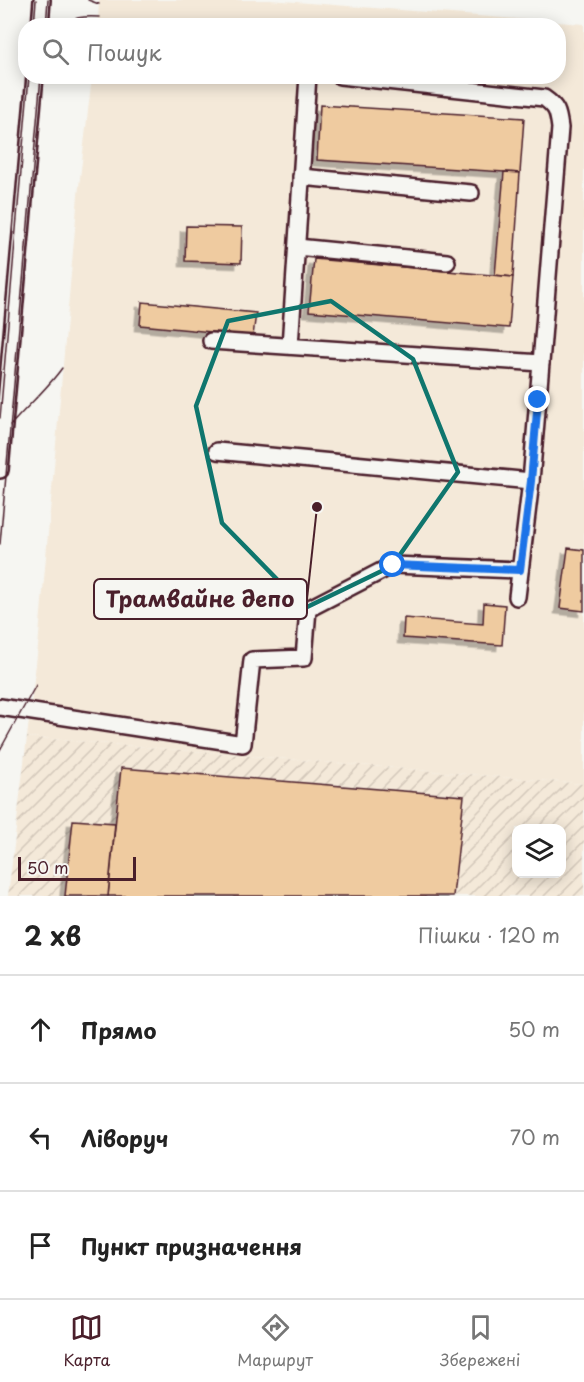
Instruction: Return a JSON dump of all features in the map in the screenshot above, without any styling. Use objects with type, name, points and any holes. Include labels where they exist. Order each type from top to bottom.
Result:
[{"type":"street","points":[[41,18],[42,0]]},
{"type":"street","points":[[0,470],[34,84]]},
{"type":"street","points":[[290,346],[307,84]]},
{"type":"street","points":[[414,84],[544,98],[554,105],[558,115],[560,128],[542,363],[517,597]]},
{"type":"street","points":[[301,177],[471,193]]},
{"type":"street","points":[[297,247],[447,262]]},
{"type":"street","points":[[211,342],[542,363]]},
{"type":"street","points":[[217,451],[531,481]]},
{"type":"street","points":[[0,707],[243,744],[252,660],[304,658],[308,609],[393,565],[520,570]]},
{"type":"highlighted area","points":[[331,301],[413,359],[458,472],[392,566],[305,608],[222,523],[196,406],[228,321]]},
{"type":"shaded area","points":[[99,0],[270,0],[506,18],[98,18]]},
{"type":"shaded area","points":[[566,23],[584,24],[584,784],[27,737],[38,647],[78,195],[91,84],[566,84]]},
{"type":"shaded area","points":[[27,737],[584,784],[584,896],[8,896]]},
{"type":"building","points":[[320,105],[524,118],[520,173],[317,160]]},
{"type":"building","points":[[504,172],[520,173],[513,277],[495,275]]},
{"type":"building","points":[[186,226],[242,227],[241,263],[185,261]]},
{"type":"building","points":[[314,259],[513,277],[509,328],[309,311]]},
{"type":"building","points":[[142,302],[256,313],[253,336],[140,325]]},
{"type":"building","points":[[568,548],[584,550],[584,611],[560,608]]},
{"type":"building","points":[[484,603],[505,605],[502,645],[403,638],[404,618],[483,624]]},
{"type":"building","points":[[121,768],[464,796],[453,896],[108,896]]},
{"type":"building","points":[[73,820],[115,823],[108,896],[65,896]]},
{"type":"tram line","points":[[35,18],[36,0]]},
{"type":"tram line","points":[[47,18],[48,0]]},
{"type":"tram line","points":[[88,0],[99,4]]},
{"type":"tram line","points":[[79,18],[99,17]]},
{"type":"tram line","points":[[0,418],[28,84]]},
{"type":"tram line","points":[[0,544],[40,84]]},
{"type":"tram line","points":[[10,426],[62,368]]},
{"type":"tram line","points":[[0,750],[36,685]]},
{"type":"place","name":"Трамвайне депо","points":[[317,507]]},
{"type":"route","points":[[393,565],[520,570],[538,400]]}]
